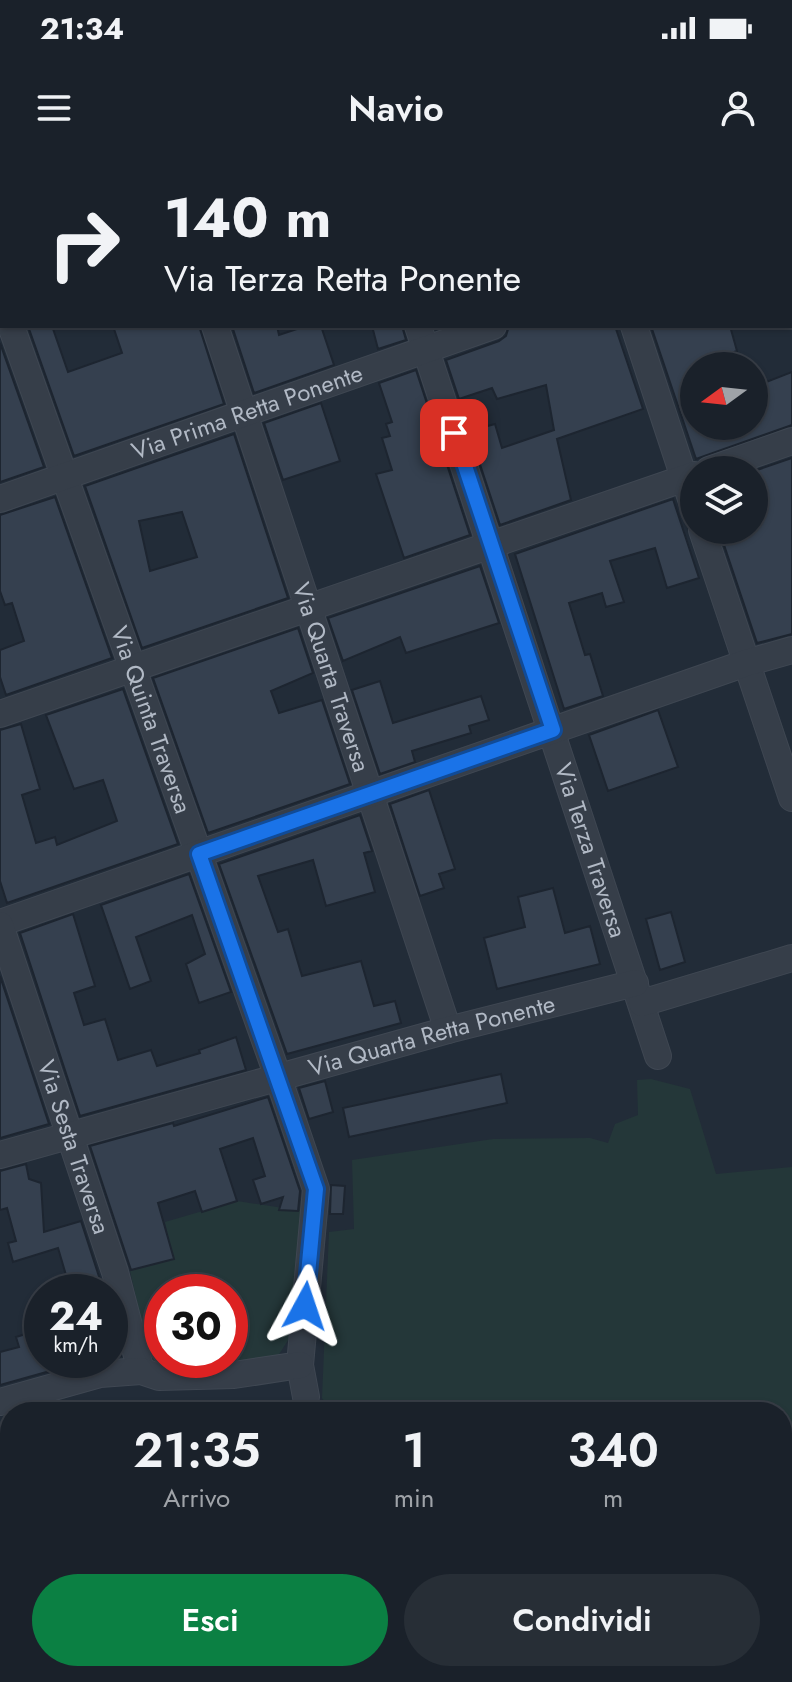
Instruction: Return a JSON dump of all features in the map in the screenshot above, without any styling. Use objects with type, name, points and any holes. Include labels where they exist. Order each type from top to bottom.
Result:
[{"type":"street","name":"Via Quinta Traversa","points":[[12,328],[316,1189],[300,1365],[306,1397]]},
{"type":"street","name":"Via Quarta Traversa","points":[[216,328],[448,1030]]},
{"type":"street","name":"Via Prima Retta Ponente","points":[[0,499],[244,414],[422,338],[481,328]]},
{"type":"street","points":[[635,328],[688,456]]},
{"type":"street","name":"Via Terza Traversa","points":[[422,338],[658,1056]]},
{"type":"street","points":[[750,456],[792,441]]},
{"type":"street","points":[[0,714],[680,480]]},
{"type":"street","points":[[707,544],[792,798]]},
{"type":"street","points":[[0,924],[746,663],[792,650]]},
{"type":"street","name":"Via Sesta Traversa","points":[[0,924],[115,1272],[141,1371]]},
{"type":"street","name":"Via Quarta Retta Ponente","points":[[0,1155],[448,1030],[638,993],[792,958]]},
{"type":"street","points":[[0,1402],[100,1374],[141,1371],[159,1377],[234,1375],[300,1365]]},
{"type":"shaded area","points":[[651,1079],[690,1089],[716,1174],[792,1167],[792,1402],[325,1402],[322,1398],[329,1232],[354,1229],[352,1160],[493,1139],[590,1138],[608,1143],[615,1124],[638,1115],[637,1080]]},
{"type":"shaded area","points":[[237,1201],[303,1211],[290,1337],[278,1356],[269,1362],[248,1363],[248,1274],[144,1274],[144,1333],[130,1271],[173,1259],[165,1222]]},
{"type":"building","points":[[29,328],[53,328],[68,372],[122,353],[114,328],[200,328],[224,404],[74,456]]},
{"type":"building","points":[[233,328],[277,328],[279,335],[300,328],[322,328],[334,365],[254,393]]},
{"type":"building","points":[[373,328],[403,328],[406,340],[378,349]]},
{"type":"building","points":[[508,328],[616,328],[643,409],[557,439],[571,500],[500,525],[469,431],[495,424],[502,448],[554,430],[546,385],[497,399],[492,388],[459,399],[446,360],[506,336]]},
{"type":"building","points":[[652,328],[731,328],[737,351],[680,352],[680,412]]},
{"type":"building","points":[[0,343],[44,467],[0,482]]},
{"type":"building","points":[[416,370],[470,535],[404,558],[376,474],[392,470],[382,438],[390,436],[386,424],[392,422],[379,383]]},
{"type":"building","points":[[792,372],[792,425],[768,434],[768,381]]},
{"type":"building","points":[[321,403],[340,461],[283,480],[264,423]]},
{"type":"building","points":[[234,434],[288,598],[142,648],[85,486]],"holes":[[[182,512],[197,557],[150,571],[139,521]]]},
{"type":"building","points":[[690,440],[750,440],[704,456],[695,456]]},
{"type":"building","points":[[792,458],[792,634],[757,643],[724,544],[768,544],[768,466]]},
{"type":"building","points":[[55,497],[112,658],[6,695],[0,677],[0,650],[24,641],[12,603],[5,605],[0,591],[0,515]]},
{"type":"building","points":[[673,499],[680,520],[680,544],[688,544],[699,578],[667,588],[655,548],[610,561],[624,602],[606,607],[602,593],[569,603],[585,655],[590,654],[603,696],[564,709],[515,554]]},
{"type":"building","points":[[480,566],[499,623],[406,653],[400,637],[343,661],[328,618]]},
{"type":"building","points":[[298,628],[313,673],[271,691],[279,713],[322,700],[350,784],[208,833],[153,678]]},
{"type":"building","points":[[380,681],[393,723],[481,696],[489,720],[469,726],[471,733],[412,751],[415,762],[380,774],[352,690]]},
{"type":"building","points":[[123,689],[178,844],[7,903],[0,881],[0,730],[21,724],[40,789],[22,795],[36,843],[55,837],[57,845],[117,821],[103,780],[74,789],[46,715]]},
{"type":"building","points":[[658,710],[678,767],[608,791],[589,735]]},
{"type":"building","points":[[429,790],[455,869],[439,874],[444,888],[420,896],[390,804]]},
{"type":"building","points":[[360,815],[372,851],[364,853],[375,892],[326,906],[313,860],[258,876],[278,932],[288,929],[302,976],[361,961],[374,1006],[395,1001],[401,1023],[287,1054],[219,864]]},
{"type":"building","points":[[189,874],[231,992],[199,1003],[186,964],[205,954],[192,915],[136,937],[151,981],[130,989],[101,905]]},
{"type":"building","points":[[553,888],[565,933],[590,926],[600,964],[497,989],[484,938],[525,927],[518,897]]},
{"type":"building","points":[[671,912],[685,962],[660,970],[646,919]]},
{"type":"building","points":[[73,914],[95,986],[74,993],[84,1025],[105,1019],[118,1060],[151,1050],[157,1066],[200,1053],[199,1050],[236,1037],[246,1070],[80,1116],[20,933]]},
{"type":"building","points":[[0,976],[49,1124],[0,1138]]},
{"type":"building","points":[[501,1074],[507,1103],[349,1137],[343,1108]]},
{"type":"building","points":[[325,1081],[333,1112],[309,1119],[299,1088]]},
{"type":"building","points":[[268,1097],[300,1191],[298,1211],[279,1210],[283,1197],[261,1204],[253,1180],[265,1176],[253,1138],[220,1149],[237,1201],[202,1212],[195,1191],[158,1203],[174,1259],[131,1270],[90,1146],[173,1123],[174,1126]]},
{"type":"building","points":[[26,1164],[29,1179],[41,1183],[44,1232],[81,1221],[98,1274],[66,1274],[58,1248],[13,1262],[8,1243],[16,1241],[7,1208],[0,1210],[0,1171]]},
{"type":"building","points":[[331,1185],[345,1186],[343,1214],[330,1214]]},
{"type":"building","points":[[24,1335],[25,1378],[0,1385],[0,1352],[19,1347],[16,1337]]},
{"type":"route","points":[[305,1306],[316,1189],[199,854],[553,730],[454,433]]}]
